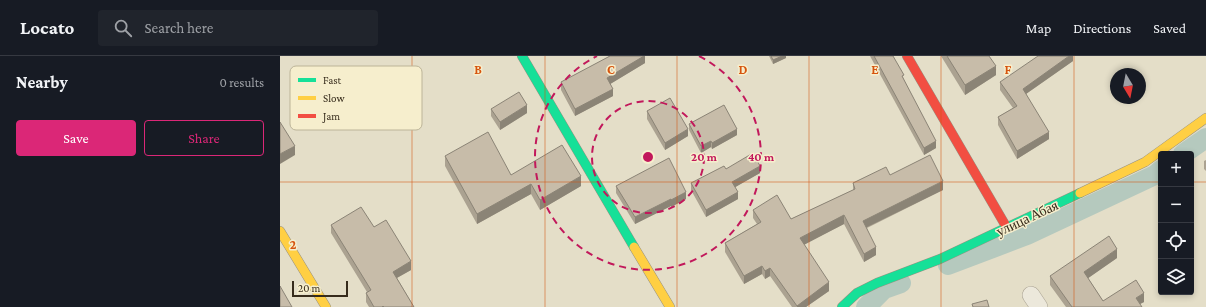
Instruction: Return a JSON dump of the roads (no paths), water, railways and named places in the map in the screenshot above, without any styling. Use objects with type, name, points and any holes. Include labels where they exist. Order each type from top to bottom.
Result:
[{"type":"street","points":[[522,56],[589,172],[670,307]]},
{"type":"street","points":[[907,56],[1007,228]]},
{"type":"street","name":"улица Абая","points":[[842,307],[857,293],[877,283],[940,259],[1145,162],[1206,118]]},
{"type":"street","points":[[280,231],[326,307]]},
{"type":"waterway","points":[[1187,151],[1206,138]]},
{"type":"waterway","points":[[948,265],[1027,235],[1158,172]]},
{"type":"waterway","points":[[866,307],[884,289],[901,283]]}]
